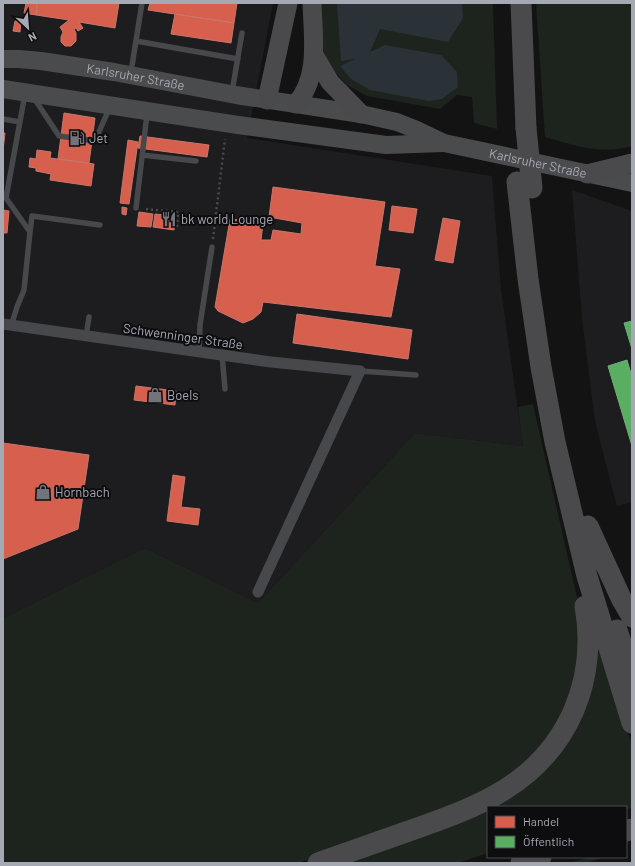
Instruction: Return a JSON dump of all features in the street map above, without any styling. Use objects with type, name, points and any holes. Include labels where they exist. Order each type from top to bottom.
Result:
[{"type":"highway","points":[[267,100],[288,3]]},
{"type":"highway","points":[[296,104],[303,96],[308,84],[314,55],[312,3]]},
{"type":"highway","points":[[508,3],[525,185],[528,279],[541,367],[555,442],[582,529],[632,675]]},
{"type":"highway","points":[[519,127],[520,3]]},
{"type":"highway","points":[[314,55],[330,82],[361,114]]},
{"type":"highway","points":[[587,174],[632,163]]},
{"type":"highway","points":[[582,529],[632,617]]},
{"type":"highway","points":[[582,529],[596,610],[632,723]]},
{"type":"highway","points":[[318,863],[440,820],[480,803],[510,787],[524,777],[537,766],[550,751],[569,720],[577,702],[586,669],[588,634],[582,591],[582,529]]},
{"type":"highway","points":[[521,863],[538,858]]},
{"type":"main road","name":"Karlsruher Straße","points":[[3,59],[41,61],[131,75],[267,100],[361,114],[397,122],[444,143],[632,183]]},
{"type":"main road","name":"Karlsruher Straße","points":[[3,88],[228,123],[386,145],[444,143]]},
{"type":"main road","points":[[262,128],[267,100]]},
{"type":"main road","points":[[262,128],[296,104]]},
{"type":"street","name":"Schwenninger Straße","points":[[7,325],[271,362],[360,372]]},
{"type":"street","points":[[258,592],[360,372]]},
{"type":"lane","points":[[131,75],[142,3]]},
{"type":"lane","points":[[231,94],[242,33]]},
{"type":"lane","points":[[136,41],[238,59]]},
{"type":"lane","points":[[28,92],[59,136],[95,141],[111,104]]},
{"type":"lane","points":[[28,92],[20,122],[6,198],[30,232]]},
{"type":"lane","points":[[136,208],[148,110]]},
{"type":"lane","points":[[3,119],[20,122]]},
{"type":"lane","points":[[142,155],[196,161]]},
{"type":"lane","points":[[7,325],[24,290],[32,216],[100,225]]},
{"type":"lane","points":[[199,352],[200,325],[212,248]]},
{"type":"lane","points":[[86,336],[88,317]]},
{"type":"lane","points":[[222,355],[225,389]]},
{"type":"lane","points":[[360,372],[416,375]]},
{"type":"path","points":[[212,248],[228,123]]},
{"type":"path","points":[[136,208],[178,212],[177,226],[174,226]]},
{"type":"shaded area","points":[[3,3],[273,3],[247,138],[492,176],[501,290],[523,446],[415,433],[258,603],[145,548],[3,618]]},
{"type":"shaded area","points":[[320,3],[493,3],[497,129],[474,123],[472,97],[457,95],[440,109],[367,96],[347,85],[335,72],[330,75],[320,52]]},
{"type":"shaded area","points":[[337,3],[462,3],[463,18],[448,42],[380,29],[370,52],[385,45],[441,55],[457,72],[458,87],[442,99],[429,101],[370,90],[351,79],[340,66],[355,59],[341,61]]},
{"type":"shaded area","points":[[536,3],[632,3],[632,146],[607,150],[580,147],[545,137]]},
{"type":"shaded area","points":[[572,190],[632,211],[632,502],[617,506],[595,422],[582,318]]},
{"type":"shaded area","points":[[533,404],[577,597],[581,623],[579,674],[553,737],[500,787],[373,837],[298,863],[3,863],[3,618],[145,548],[258,603],[415,433],[523,446],[518,407]]},
{"type":"shaded area","points":[[597,647],[599,647],[632,744],[632,808],[627,809],[627,806],[491,806],[524,784]]},
{"type":"shaded area","points":[[487,807],[487,853],[458,863],[339,863]]},
{"type":"shaded area","points":[[586,858],[602,858],[586,863],[570,863]]},
{"type":"building: Handel","points":[[26,3],[37,3],[36,15],[24,13]]},
{"type":"building: Handel","points":[[37,3],[119,3],[115,28],[79,22],[83,28],[78,31],[76,28],[74,29],[76,33],[76,41],[71,46],[65,46],[61,42],[63,32],[60,27],[69,20],[36,15]]},
{"type":"building: Handel","points":[[150,3],[237,3],[234,23],[148,10]]},
{"type":"building: Handel","points":[[175,14],[234,23],[231,43],[171,34]]},
{"type":"building: Handel","points":[[15,21],[21,21],[20,32],[13,31]]},
{"type":"building: Handel","name":"Jet","points":[[64,113],[95,118],[89,163],[58,159]]},
{"type":"building: Handel","points":[[3,133],[5,133],[3,150]]},
{"type":"building: Handel","points":[[140,136],[209,145],[207,157],[138,148]]},
{"type":"building: Handel","points":[[128,140],[138,142],[129,204],[120,203]]},
{"type":"building: Handel","points":[[37,150],[51,152],[50,158],[94,164],[91,186],[50,180],[51,174],[36,171],[36,168],[29,167],[30,158],[36,159]]},
{"type":"building: Handel","points":[[273,187],[385,202],[375,266],[400,269],[391,317],[263,302],[261,312],[253,319],[243,323],[218,311],[215,307],[230,219],[263,223],[261,240],[271,240],[273,230],[301,234],[302,223],[269,217]]},
{"type":"building: Handel","points":[[392,206],[417,209],[413,233],[389,230]]},
{"type":"building: Handel","points":[[122,207],[127,208],[126,215],[122,214]]},
{"type":"building: Handel","points":[[3,210],[9,211],[7,233],[3,233]]},
{"type":"building: Handel","points":[[139,212],[153,214],[151,227],[137,226]]},
{"type":"building: Handel","points":[[155,214],[175,216],[174,230],[153,227]]},
{"type":"building: Handel","points":[[443,218],[460,221],[453,263],[435,260]]},
{"type":"building: Handel","points":[[297,314],[412,330],[408,359],[293,343]]},
{"type":"building: Handel","name":"Boels","points":[[136,386],[176,391],[175,405],[134,400]]},
{"type":"building: Handel","name":"Hornbach","points":[[3,443],[89,455],[78,529],[3,559]]},
{"type":"building: Handel","points":[[173,475],[185,477],[181,507],[200,509],[198,525],[167,521]]},
{"type":"building: Öffentlich","points":[[632,321],[632,349],[624,323]]},
{"type":"building: Öffentlich","points":[[627,360],[632,377],[632,446],[608,366]]},
{"type":"place","name":"Jet","points":[[77,138]]},
{"type":"place","name":"bk world Lounge","points":[[169,219]]},
{"type":"place","name":"Boels","points":[[155,395]]},
{"type":"place","name":"Hornbach","points":[[43,492]]}]
